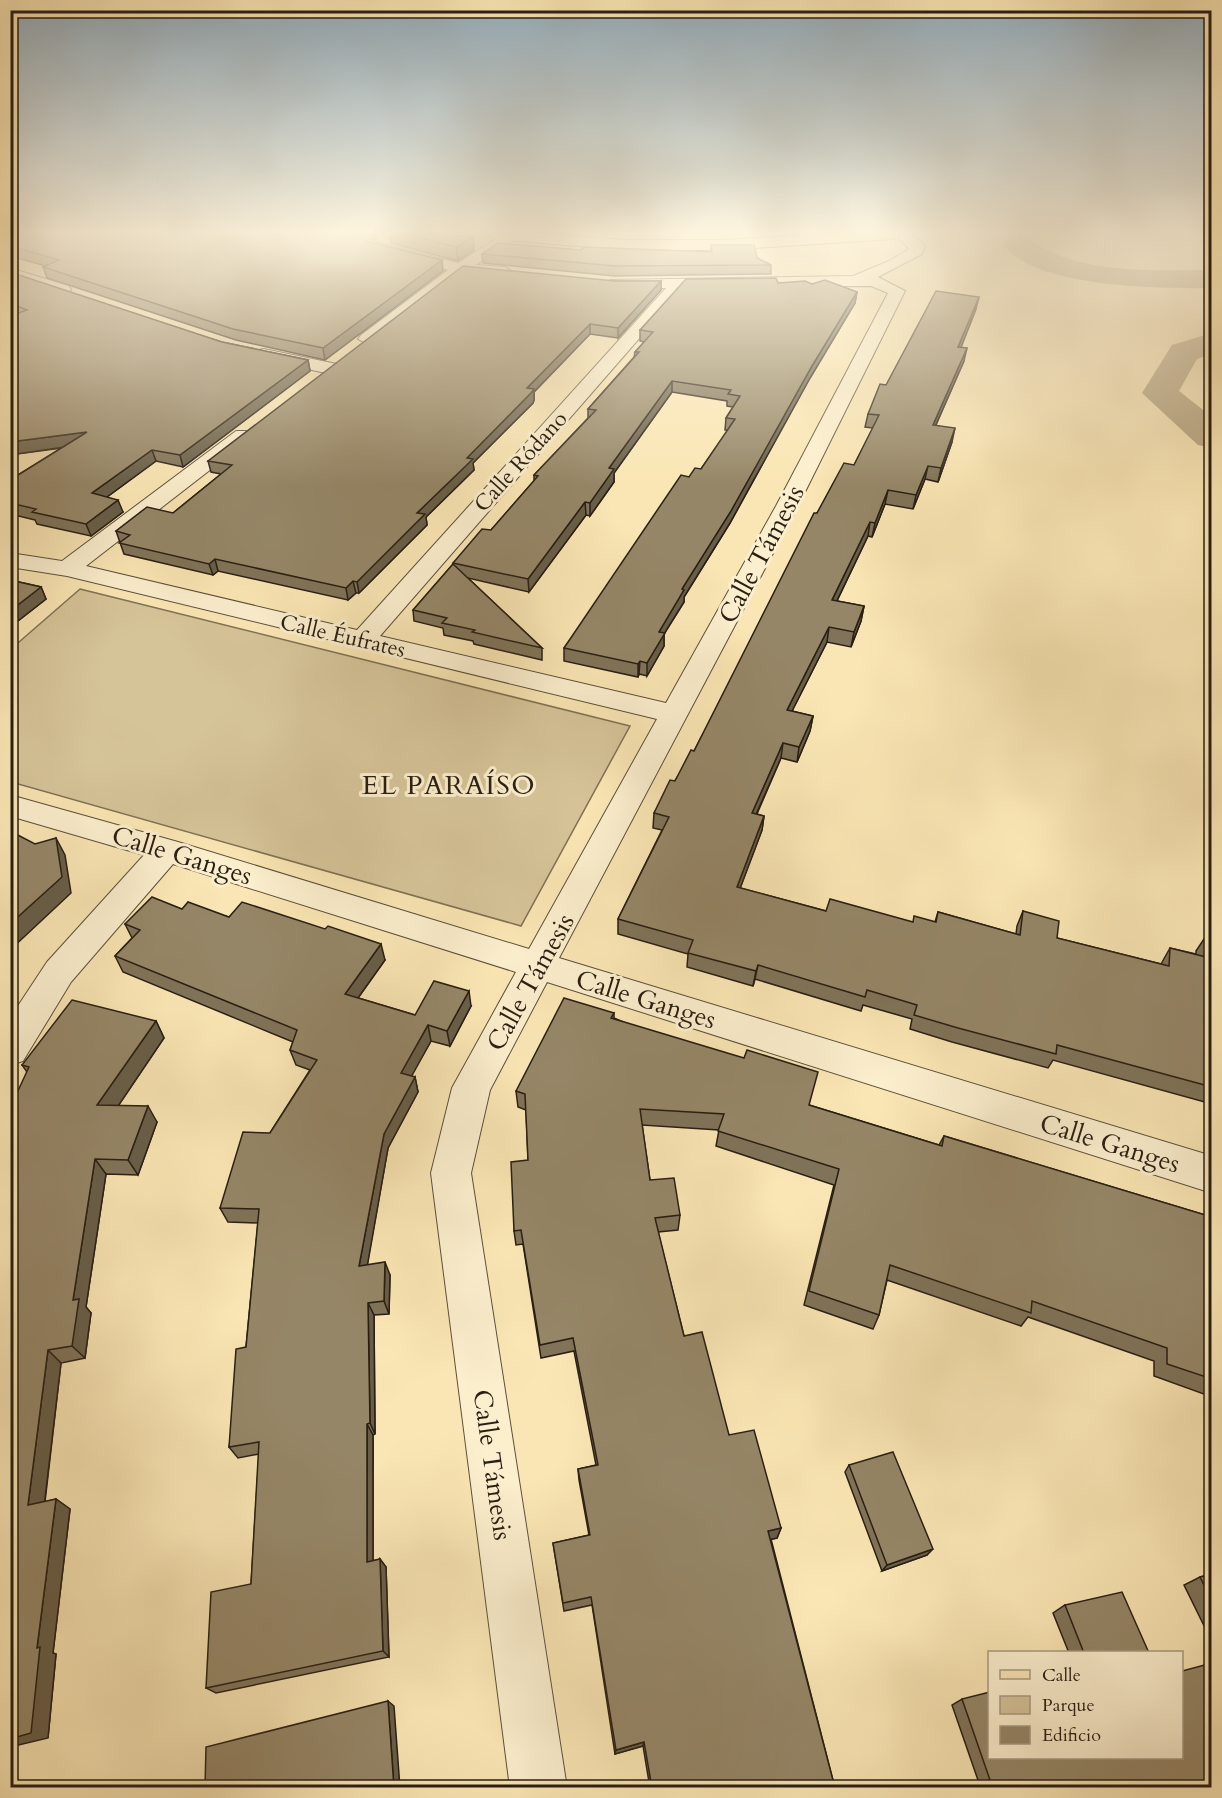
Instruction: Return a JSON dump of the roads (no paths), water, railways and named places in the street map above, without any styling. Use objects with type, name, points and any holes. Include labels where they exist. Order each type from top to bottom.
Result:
[{"type":"street","points":[[311,382],[395,318]]},
{"type":"street","name":"Calle Ródano","points":[[363,639],[648,318]]},
{"type":"street","name":"Calle Támesis","points":[[539,1788],[451,1173],[471,1088],[540,966],[787,506],[883,318]]},
{"type":"street","points":[[242,349],[330,368]]},
{"type":"street","points":[[67,569],[255,426]]},
{"type":"street","name":"Calle Éufrates","points":[[10,560],[67,569],[674,714]]},
{"type":"street","name":"Calle Ganges","points":[[10,805],[167,850],[1212,1175]]},
{"type":"street","points":[[10,1050],[59,972],[167,850]]},
{"type":"waterway","points":[[1212,343],[1184,352],[1160,393],[1212,437]]},
{"type":"district","name":"EL PARAÍSO","points":[[449,785]]}]
